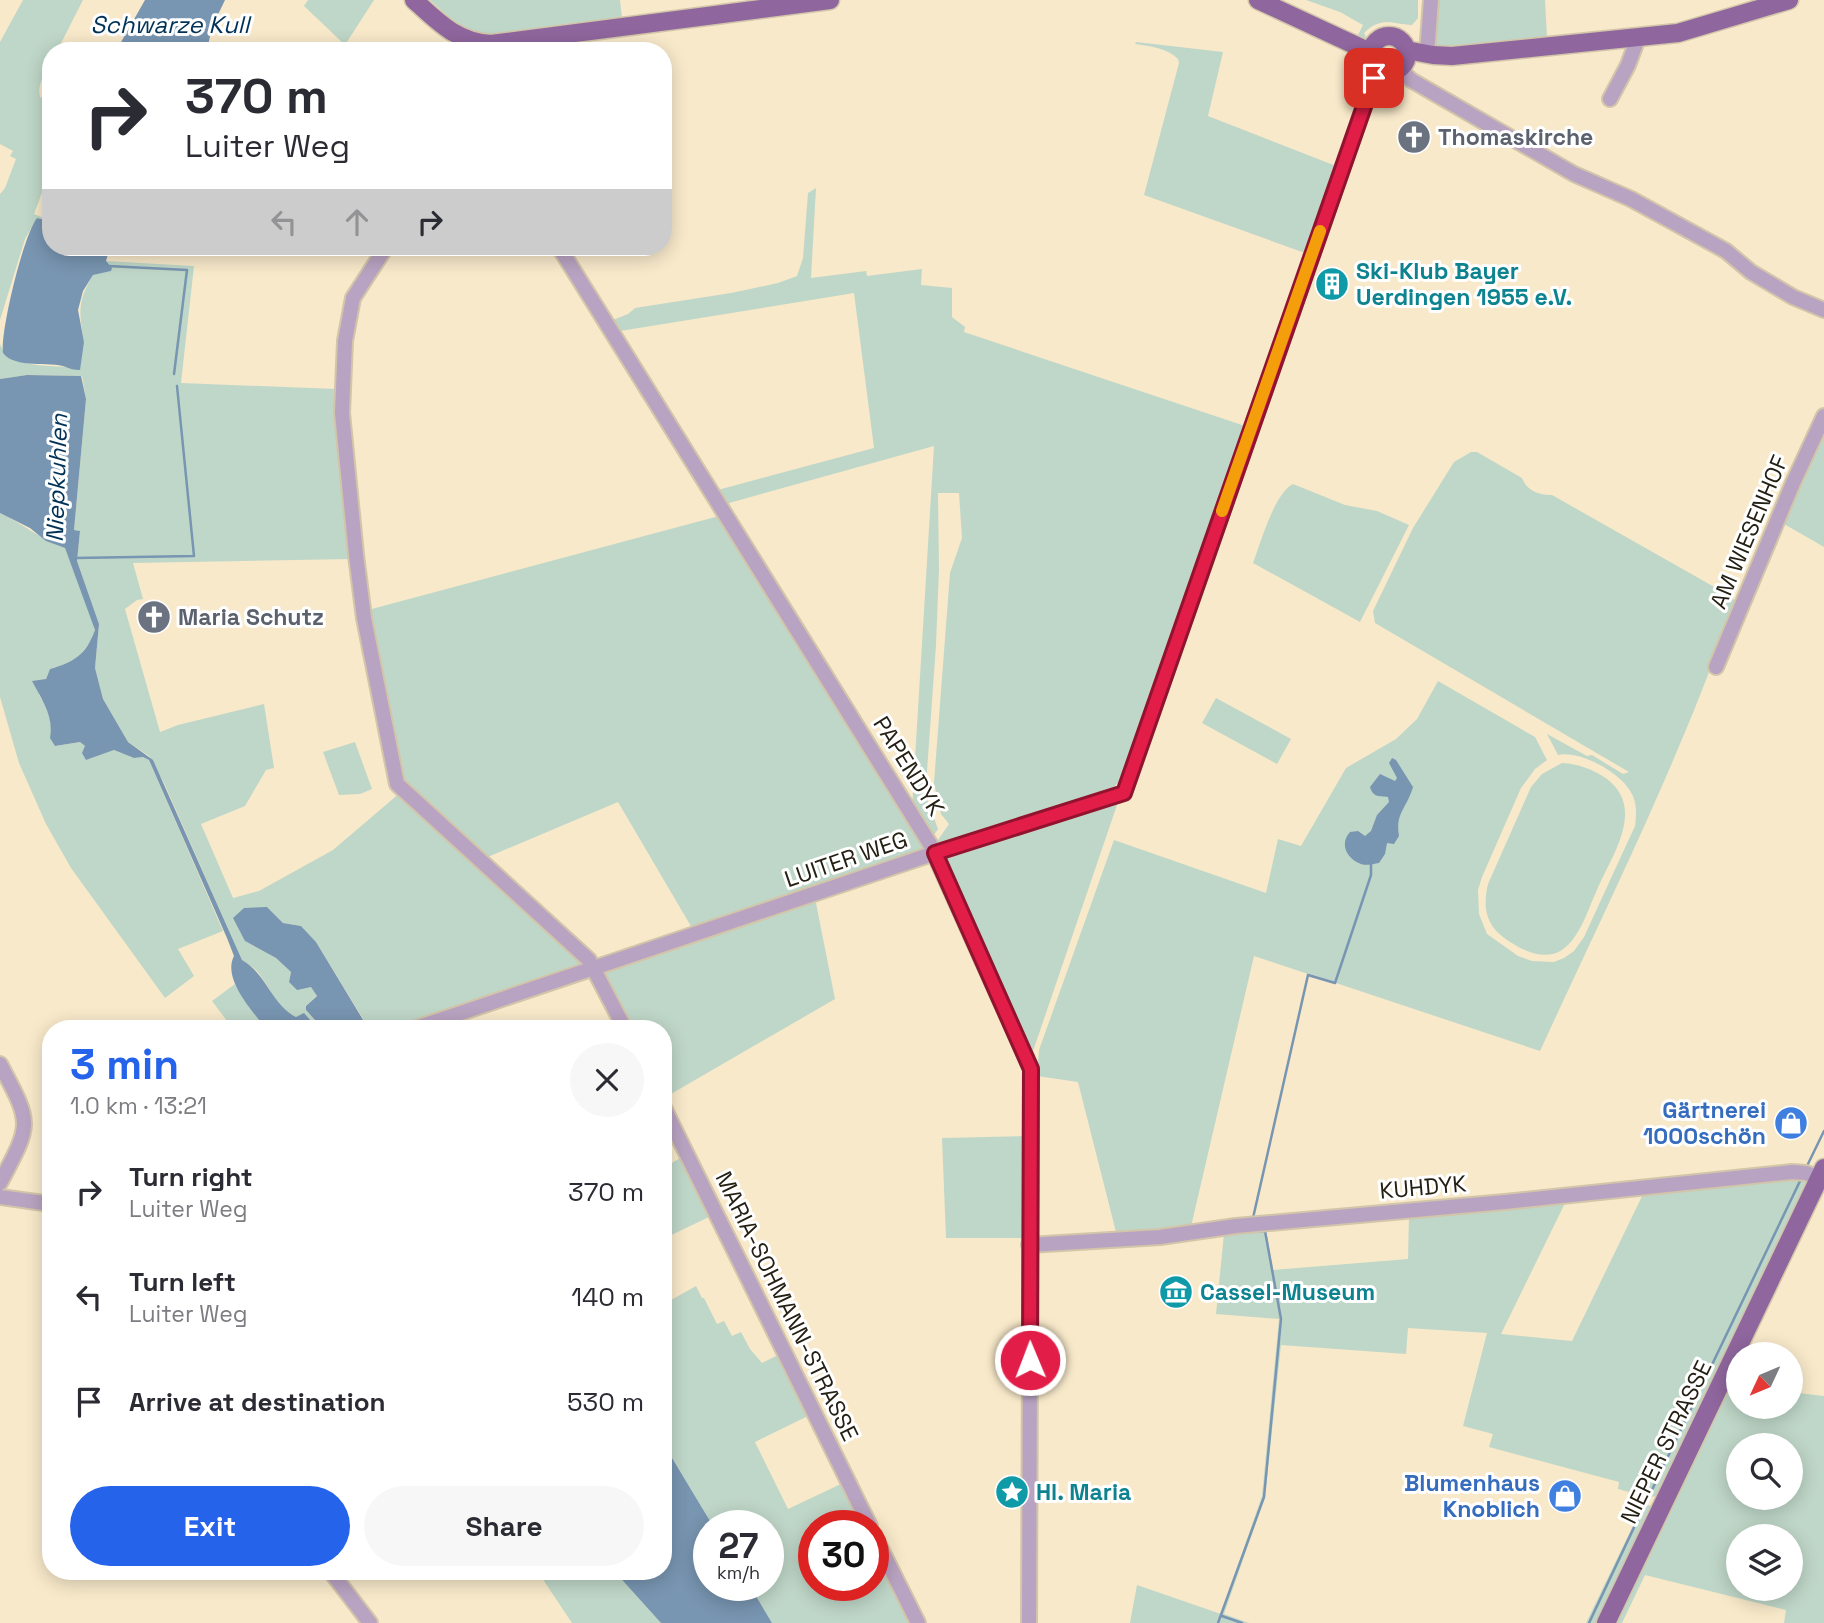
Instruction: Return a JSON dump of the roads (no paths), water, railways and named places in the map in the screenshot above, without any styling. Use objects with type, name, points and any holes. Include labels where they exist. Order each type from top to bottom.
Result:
[{"type":"main road","points":[[414,0],[460,42]]},
{"type":"main road","points":[[517,42],[830,0]]},
{"type":"main road","points":[[1258,0],[1376,61],[1389,72],[1399,69],[1406,61],[1406,50],[1398,39],[1389,37],[1379,40],[1376,61]]},
{"type":"main road","points":[[1406,50],[1461,55],[1678,33],[1789,0]]},
{"type":"main road","name":"NIEPER STRASSE","points":[[1606,1623],[1822,1173]]},
{"type":"street","points":[[1427,54],[1431,0]]},
{"type":"street","points":[[1610,99],[1628,65],[1637,38]]},
{"type":"street","name":"LUITER WEG","points":[[440,1020],[935,853],[1124,793],[1372,84],[1376,61]]},
{"type":"street","points":[[1399,69],[1412,80],[1574,174],[1647,207],[1726,251],[1765,281],[1793,298],[1824,310]]},
{"type":"street","points":[[380,256],[353,298],[345,341],[342,413],[364,618],[397,784],[589,960],[621,1020]]},
{"type":"street","name":"PAPENDYK","points":[[565,256],[935,853],[1031,1069],[1029,1623]]},
{"type":"street","name":"AM WIESENHOF","points":[[1716,667],[1824,415]]},
{"type":"street","points":[[0,1064],[24,1110],[26,1128],[0,1183]]},
{"type":"street","name":"MARIA-SOHMANN-STRASSE","points":[[672,1125],[862,1510]]},
{"type":"street","name":"KUHDYK","points":[[1029,1245],[1160,1237],[1236,1226],[1505,1202],[1792,1172],[1822,1173]]},
{"type":"street","points":[[0,1197],[42,1202]]},
{"type":"street","points":[[889,1565],[918,1623]]},
{"type":"street","points":[[337,1580],[370,1623]]},
{"type":"water","name":"Schwarze Kull","points":[[145,0],[225,0],[212,27],[209,42],[121,42]]},
{"type":"water","points":[[37,218],[42,219],[42,256],[107,256],[106,261],[112,268],[111,271],[93,275],[83,291],[78,310],[84,342],[80,370],[59,365],[24,363],[8,358],[3,353],[5,326],[14,285],[31,228]]},
{"type":"water","name":"Niepkuhlen","points":[[27,375],[81,376],[86,399],[74,530],[80,531],[77,561],[99,624],[95,668],[103,699],[128,742],[153,760],[242,960],[257,973],[287,1011],[296,1017],[304,1013],[310,1020],[259,1020],[247,1004],[232,975],[234,956],[227,938],[149,760],[143,757],[134,758],[114,750],[86,760],[82,753],[85,746],[80,742],[55,746],[50,738],[49,715],[32,681],[46,679],[50,669],[78,656],[88,646],[95,630],[65,548],[46,541],[30,528],[0,513],[0,379]]},
{"type":"water","points":[[1392,758],[1413,787],[1400,816],[1399,836],[1394,844],[1387,843],[1385,854],[1379,863],[1361,864],[1348,855],[1345,841],[1350,832],[1358,831],[1365,836],[1371,831],[1377,815],[1389,802],[1388,797],[1374,794],[1370,787],[1380,774],[1395,781],[1397,778],[1389,763]]},
{"type":"water","points":[[267,907],[283,923],[301,926],[316,942],[363,1020],[315,1020],[306,1010],[306,1006],[317,996],[311,987],[297,990],[289,982],[291,972],[276,958],[245,941],[233,918],[244,908]]},
{"type":"water","points":[[672,1458],[703,1510],[693,1510],[693,1601],[759,1601],[772,1623],[661,1623],[622,1580],[672,1580]]},
{"type":"waterway","points":[[108,266],[187,270],[174,374]]},
{"type":"waterway","points":[[75,558],[194,556],[177,386]]},
{"type":"waterway","points":[[1253,1218],[1308,975],[1335,983],[1371,875],[1371,862]]},
{"type":"waterway","points":[[1807,1166],[1824,1131]]},
{"type":"waterway","points":[[1650,1494],[1801,1179]]},
{"type":"waterway","points":[[1218,1623],[1264,1497],[1281,1319],[1265,1231],[1250,1232]]},
{"type":"waterway","points":[[1589,1623],[1645,1504]]},
{"type":"waterway","points":[[1222,1616],[1242,1623]]},
{"type":"place","name":"Thomaskirche","points":[[1414,137]]},
{"type":"place","name":"Ski-Klub Bayer Uerdingen 1955 e.V.","points":[[1332,284]]},
{"type":"place","name":"Maria Schutz","points":[[154,617]]},
{"type":"place","name":"Gärtnerei 1000schön","points":[[1791,1123]]},
{"type":"place","name":"Cassel-Museum","points":[[1176,1292]]},
{"type":"place","name":"Hl. Maria","points":[[1012,1492]]},
{"type":"place","name":"Blumenhaus Knoblich","points":[[1565,1496]]}]
